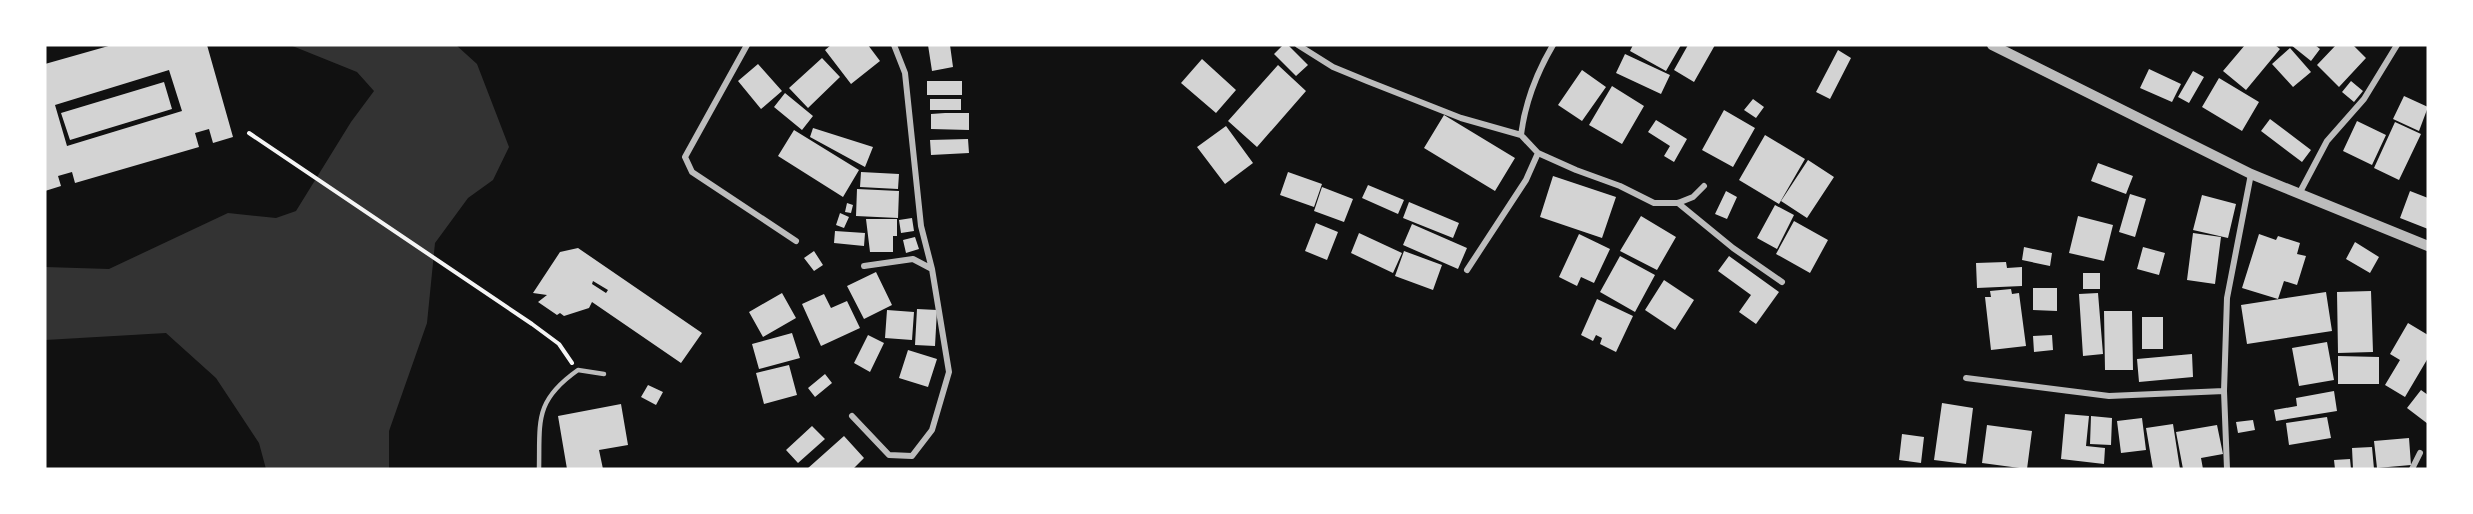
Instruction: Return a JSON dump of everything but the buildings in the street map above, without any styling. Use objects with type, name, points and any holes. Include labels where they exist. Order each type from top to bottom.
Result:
[{"type":"street","points":[[747,45],[685,157],[692,172],[796,241]]},
{"type":"street","points":[[852,417],[890,455],[912,456],[932,430],[949,372],[932,269],[921,226],[904,73],[894,45]]},
{"type":"street","points":[[1298,45],[1333,67],[1367,81],[1461,118],[1521,135],[1538,153],[1620,186],[1654,203],[1678,203],[1693,197],[1704,186]]},
{"type":"street","points":[[1521,135],[1524,110],[1539,70],[1553,45]]},
{"type":"street","points":[[1992,45],[2251,174],[2428,246]]},
{"type":"street","points":[[2299,194],[2327,141],[2364,99],[2397,45]]},
{"type":"street","points":[[1467,270],[1526,180],[1538,153]]},
{"type":"street","points":[[2227,469],[2224,391],[2227,298],[2251,174]]},
{"type":"street","points":[[1678,203],[1733,248],[1782,282]]},
{"type":"street","points":[[864,266],[913,259],[932,269]]},
{"type":"street","points":[[1966,378],[2109,396],[2224,391]]},
{"type":"street","points":[[2412,469],[2420,453]]},
{"type":"lane","points":[[539,469],[540,413],[559,383],[578,370],[604,374]]},
{"type":"path","points":[[249,134],[559,345],[578,370]]},
{"type":"shaded area","points":[[290,45],[456,45],[477,64],[509,147],[493,180],[468,198],[435,243],[427,323],[389,431],[389,469],[266,469],[259,443],[216,378],[166,333],[45,340],[45,267],[109,269],[228,213],[276,218],[296,211],[351,122],[374,91],[357,72]]}]
